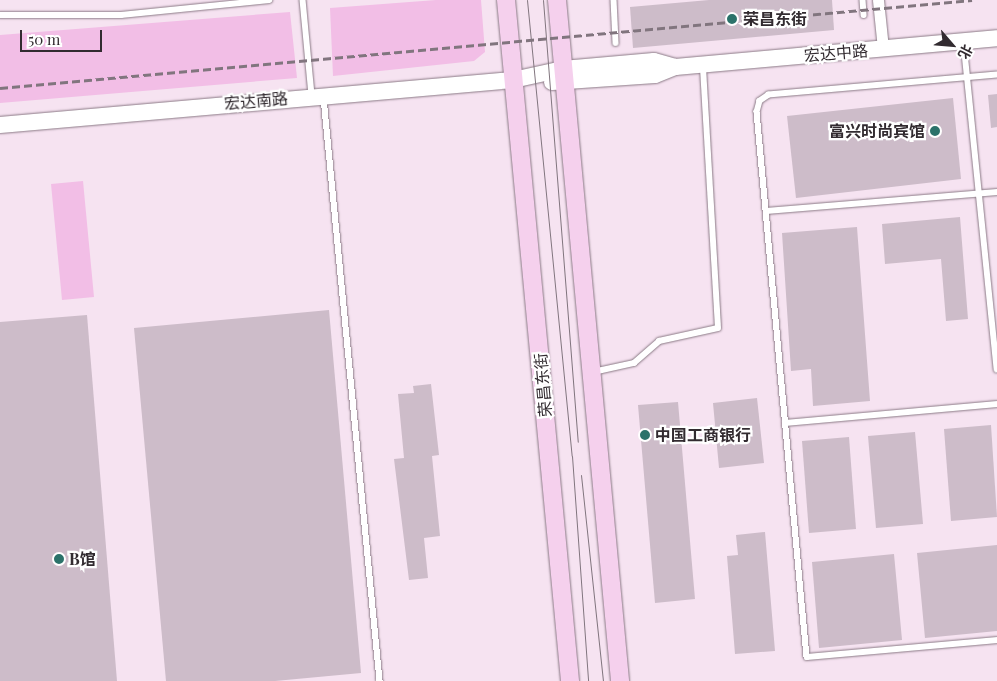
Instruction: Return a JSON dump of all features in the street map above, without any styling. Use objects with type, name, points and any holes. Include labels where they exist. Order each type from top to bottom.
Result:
[{"type":"main road","name":"荣昌东街","points":[[506,0],[570,681]]},
{"type":"main road","points":[[557,0],[620,681]]},
{"type":"street","points":[[878,0],[883,48]]},
{"type":"street","name":"宏达中路","points":[[513,80],[564,76],[655,75],[675,67],[702,64],[997,38]]},
{"type":"street","name":"宏达南路","points":[[0,125],[513,80]]},
{"type":"lane","points":[[0,15],[121,14],[269,0]]},
{"type":"lane","points":[[303,0],[318,96],[380,681]]},
{"type":"lane","points":[[614,0],[616,43]]},
{"type":"lane","points":[[863,0],[864,15]]},
{"type":"lane","points":[[964,41],[997,369]]},
{"type":"lane","points":[[591,372],[634,363],[659,341],[718,328],[702,64]]},
{"type":"lane","points":[[997,75],[769,95],[760,101],[757,112],[806,657],[997,640]]},
{"type":"lane","points":[[766,211],[997,192]]},
{"type":"lane","points":[[785,423],[997,404]]},
{"type":"shaded area","points":[[436,0],[481,0],[485,52],[474,61],[333,76],[330,8]]},
{"type":"shaded area","points":[[290,12],[297,78],[0,103],[0,35]]},
{"type":"shaded area","points":[[83,181],[94,297],[62,300],[51,184]]},
{"type":"building","name":"荣昌东街","points":[[709,0],[832,0],[834,30],[633,48],[630,7]]},
{"type":"building","points":[[997,94],[997,127],[991,128],[988,95]]},
{"type":"building","points":[[953,98],[961,179],[796,198],[787,116]]},
{"type":"building","points":[[960,217],[968,319],[946,321],[941,259],[885,264],[882,224]]},
{"type":"building","points":[[857,227],[870,401],[813,406],[811,369],[791,371],[782,233]]},
{"type":"building","points":[[329,310],[361,673],[275,681],[166,681],[134,328]]},
{"type":"building","name":"B馆","points":[[87,315],[117,681],[0,681],[0,322]]},
{"type":"building","points":[[431,384],[439,455],[432,456],[440,536],[424,538],[428,578],[409,580],[394,459],[404,458],[398,394],[414,393],[413,386]]},
{"type":"building","points":[[757,398],[764,463],[719,468],[713,403]]},
{"type":"building","points":[[678,402],[695,599],[655,603],[638,405]]},
{"type":"building","points":[[991,425],[997,517],[951,521],[944,429]]},
{"type":"building","points":[[915,432],[923,524],[876,528],[868,436]]},
{"type":"building","points":[[849,437],[856,529],[809,533],[802,441]]},
{"type":"building","points":[[765,532],[775,651],[735,654],[727,556],[738,555],[736,535]]},
{"type":"building","points":[[997,545],[997,631],[925,638],[917,553]]},
{"type":"building","points":[[894,554],[902,640],[819,648],[812,562]]},
{"type":"tram line","points":[[527,0],[572,456],[588,681]]},
{"type":"tram line","points":[[543,0],[578,442]]},
{"type":"tram line","points":[[581,475],[603,681]]},
{"type":"railway","points":[[0,88],[972,0]]},
{"type":"place","name":"荣昌东街","points":[[732,19]]},
{"type":"place","name":"富兴时尚宾馆","points":[[935,131]]},
{"type":"place","name":"中国工商银行","points":[[645,435]]},
{"type":"place","name":"B馆","points":[[59,559]]}]
